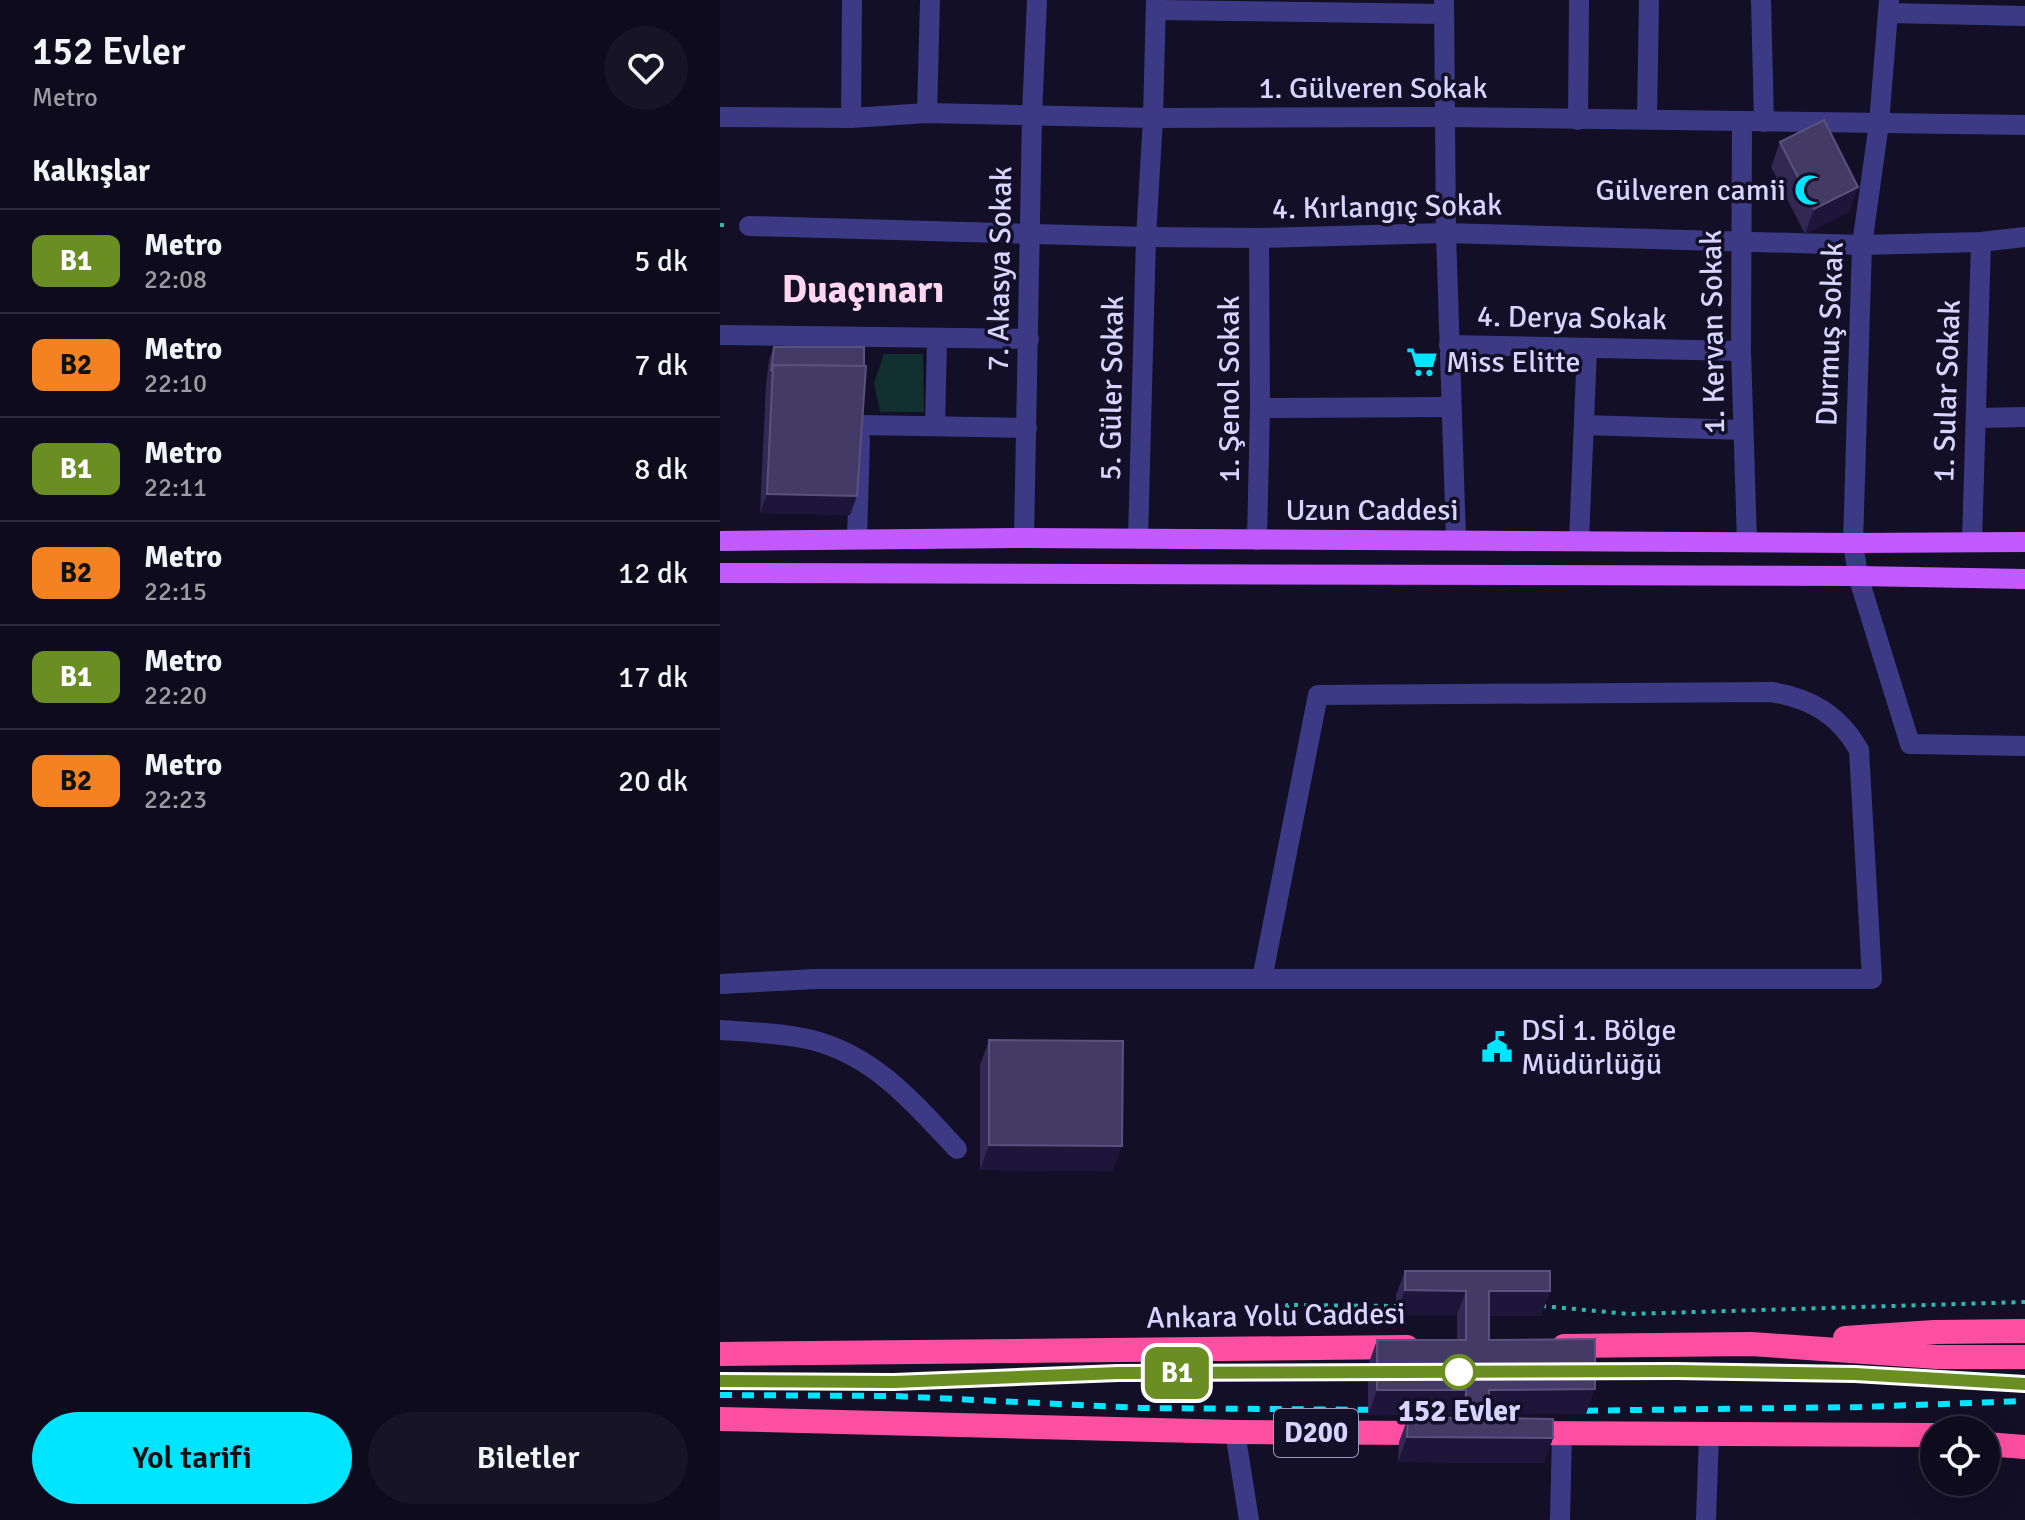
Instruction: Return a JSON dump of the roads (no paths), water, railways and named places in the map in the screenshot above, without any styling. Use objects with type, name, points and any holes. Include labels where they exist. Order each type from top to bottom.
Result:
[{"type":"highway","points":[[1543,1346],[1751,1344],[1934,1332],[2025,1331]]},
{"type":"highway","points":[[1751,1344],[1937,1357],[2025,1357]]},
{"type":"highway","name":"Ankara Yolu Caddesi","points":[[720,1354],[1431,1347]]},
{"type":"highway","name":"D200","points":[[720,1419],[1235,1432],[1453,1433]]},
{"type":"highway","points":[[2000,1431],[2025,1430]]},
{"type":"highway","points":[[1500,1433],[1920,1437]]},
{"type":"highway","points":[[2000,1445],[2025,1447]]},
{"type":"main road","name":"Uzun Caddesi","points":[[720,541],[1024,538],[2025,542]]},
{"type":"main road","points":[[720,573],[2025,579]]},
{"type":"street","points":[[851,118],[852,0]]},
{"type":"street","points":[[927,113],[930,0]]},
{"type":"street","name":"7. Akasya Sokak","points":[[1024,538],[1037,0]]},
{"type":"street","points":[[1578,120],[1579,0]]},
{"type":"street","points":[[1647,119],[1649,0]]},
{"type":"street","points":[[1761,0],[1764,122]]},
{"type":"street","points":[[1156,5],[1444,7],[1446,233],[1456,539]]},
{"type":"street","name":"5. Güler Sokak","points":[[1138,539],[1156,5]]},
{"type":"street","points":[[1889,7],[2025,16]]},
{"type":"street","name":"Durmuş Sokak","points":[[1889,7],[1879,123],[1862,245],[1853,543],[1858,576],[1910,744],[2025,746]]},
{"type":"street","name":"1. Gülveren Sokak","points":[[720,117],[851,118],[927,113],[1153,118],[1445,117],[2025,125]]},
{"type":"street","name":"1. Kervan Sokak","points":[[1742,121],[1741,351],[1747,542]]},
{"type":"street","name":"4. Kırlangıç Sokak","points":[[749,226],[1146,237],[1259,238],[1446,233],[1862,245],[1981,242],[2025,237]]},
{"type":"street","name":"1. Şenol Sokak","points":[[1257,540],[1259,238]]},
{"type":"street","name":"1. Sular Sokak","points":[[1972,541],[1981,242]]},
{"type":"street","points":[[720,335],[863,345],[1029,339]]},
{"type":"street","points":[[935,426],[937,340]]},
{"type":"street","name":"4. Derya Sokak","points":[[1449,345],[1741,351]]},
{"type":"street","points":[[1579,540],[1587,349]]},
{"type":"street","points":[[1260,408],[1451,407]]},
{"type":"street","points":[[1977,418],[2025,417]]},
{"type":"street","points":[[857,539],[861,418],[935,426],[1027,428]]},
{"type":"street","points":[[1584,425],[1743,430]]},
{"type":"street","points":[[720,984],[816,979],[1262,979],[1872,979],[1859,750],[1843,726],[1821,707],[1797,697],[1771,692],[1318,695],[1262,979]]},
{"type":"street","points":[[720,1030],[813,1040],[856,1057],[895,1084],[957,1149]]},
{"type":"street","points":[[1235,1432],[1249,1520]]},
{"type":"street","points":[[1560,1520],[1562,1433]]},
{"type":"street","points":[[1706,1520],[1709,1435]]},
{"type":"railway","points":[[1573,1371],[1855,1374],[2025,1384]]},
{"type":"railway","points":[[720,1381],[894,1382],[1118,1373],[1389,1372]]},
{"type":"railway","points":[[720,1395],[894,1396],[1141,1408],[1392,1410]]},
{"type":"railway","points":[[1564,1411],[1860,1407],[2025,1401]]},
{"type":"metro line","name":"B1","points":[[720,1381],[894,1382],[1118,1373],[1676,1371],[1855,1374],[2025,1384]]},
{"type":"place","name":"Gülveren camii","points":[[1810,190]]},
{"type":"place","name":"Miss Elitte","points":[[1422,362]]},
{"type":"place","name":"DSİ 1. Bölge Müdürlüğü","points":[[1497,1047]]},
{"type":"place","name":"152 Evler","points":[[1459,1372]]},
{"type":"district","name":"Duaçınarı","points":[[863,289]]}]
